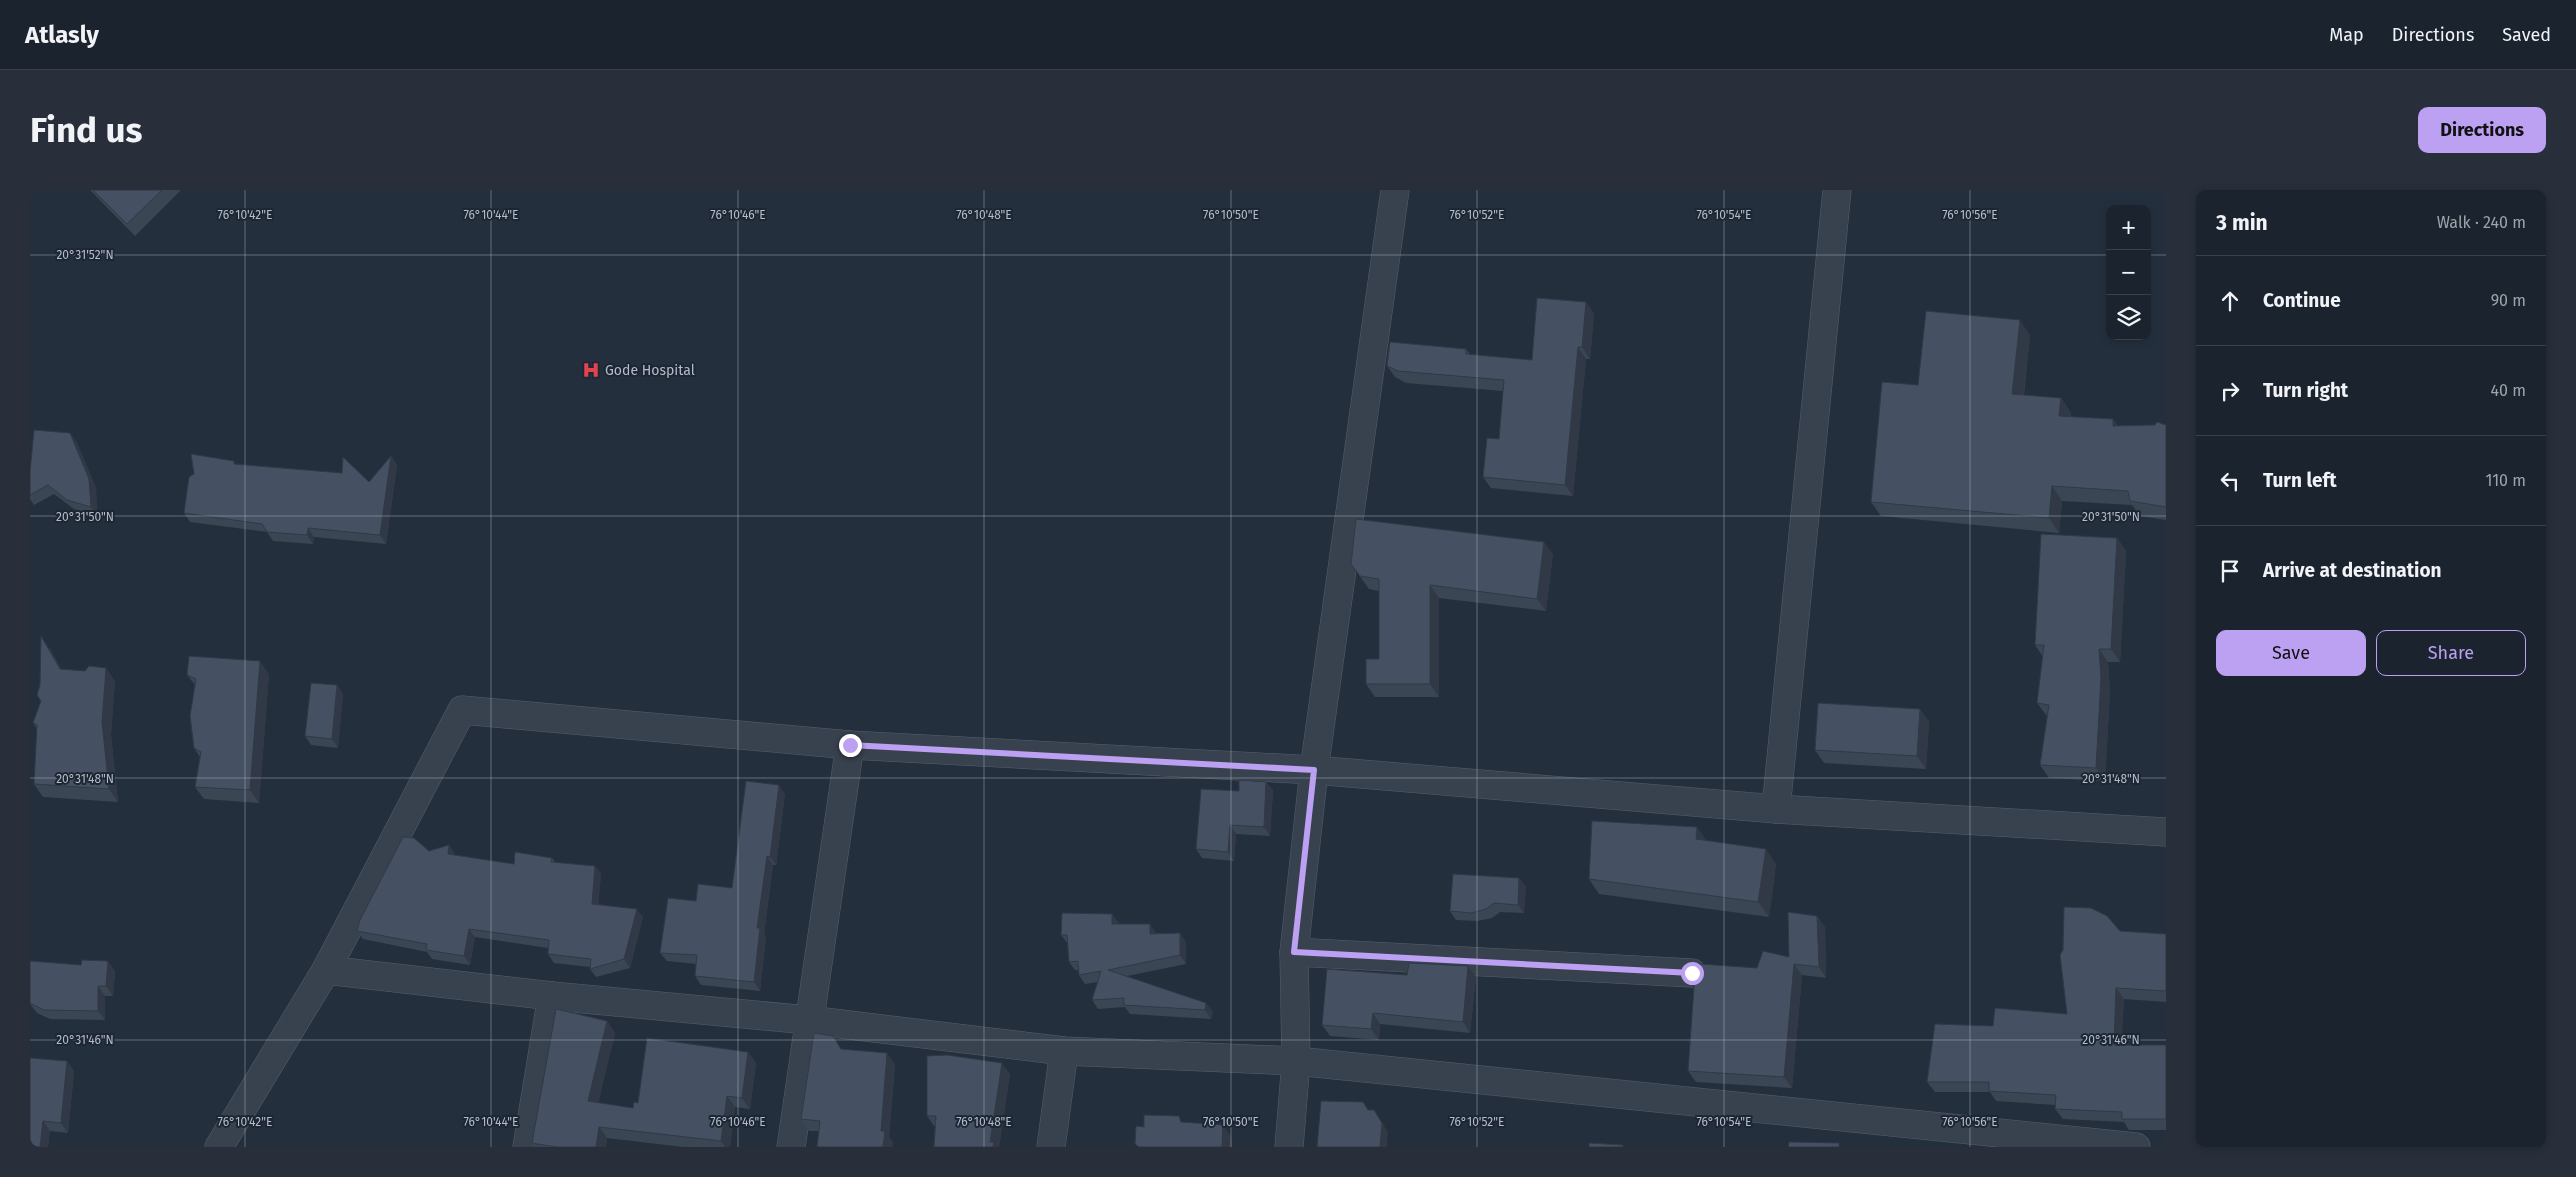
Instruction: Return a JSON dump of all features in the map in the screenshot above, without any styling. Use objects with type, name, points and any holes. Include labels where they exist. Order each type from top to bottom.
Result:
[{"type":"street","points":[[1289,1147],[1296,1061],[1294,952],[1314,770],[1395,190]]},
{"type":"street","points":[[1776,809],[1837,190]]},
{"type":"street","points":[[219,1147],[326,970],[462,710],[850,745],[1314,770],[1776,809],[2166,832]]},
{"type":"street","points":[[791,1147],[808,1020],[850,745]]},
{"type":"street","points":[[1294,952],[1692,973]]},
{"type":"street","points":[[326,970],[552,996],[808,1020],[1064,1051],[1296,1061],[2136,1147]]},
{"type":"street","points":[[528,1147],[552,996]]},
{"type":"street","points":[[1051,1147],[1064,1051]]},
{"type":"building","points":[[93,190],[162,190],[127,224]]},
{"type":"building","points":[[1537,298],[1586,302],[1582,347],[1578,347],[1565,485],[1483,477],[1487,438],[1499,439],[1504,380],[1398,371],[1387,366],[1390,342],[1466,349],[1466,354],[1532,360]]},
{"type":"building","points":[[1926,311],[2020,320],[2012,394],[2061,398],[2059,416],[2113,419],[2113,426],[2155,425],[2157,422],[2166,425],[2166,507],[2130,501],[2128,491],[2052,486],[2049,518],[1871,502],[1882,382],[1918,385]]},
{"type":"building","points":[[34,430],[70,433],[89,479],[91,507],[67,500],[48,485],[30,495]]},
{"type":"building","points":[[191,454],[234,461],[234,464],[342,473],[343,457],[369,482],[391,456],[380,535],[308,528],[307,535],[267,532],[262,524],[184,513],[189,477],[194,474]]},
{"type":"building","points":[[1356,519],[1544,542],[1537,599],[1430,585],[1430,684],[1366,684],[1366,659],[1379,659],[1379,579],[1360,576],[1351,564]]},
{"type":"building","points":[[2041,534],[2117,538],[2111,649],[2099,649],[2101,678],[2096,768],[2040,765],[2049,705],[2037,703],[2044,645],[2035,645]]},
{"type":"building","points":[[41,636],[60,669],[85,671],[89,666],[106,668],[102,722],[109,789],[34,784],[37,725],[33,723],[41,701],[37,695],[40,685]]},
{"type":"building","points":[[189,656],[260,661],[250,790],[195,787],[201,752],[194,748],[190,716],[196,679],[187,675]]},
{"type":"building","points":[[311,683],[337,685],[332,739],[305,736]]},
{"type":"building","points":[[1818,703],[1920,709],[1917,756],[1815,750]]},
{"type":"building","points":[[1239,780],[1266,782],[1264,827],[1230,825],[1228,852],[1196,849],[1201,789],[1239,791]]},
{"type":"building","points":[[746,781],[779,785],[770,857],[767,856],[757,928],[760,928],[754,982],[695,976],[697,955],[660,953],[668,898],[696,901],[698,884],[732,888]]},
{"type":"building","points":[[1592,821],[1697,827],[1696,839],[1766,849],[1758,902],[1589,879]]},
{"type":"building","points":[[403,837],[414,838],[429,851],[449,845],[448,854],[514,864],[515,852],[552,858],[551,862],[595,866],[592,904],[637,909],[624,959],[590,969],[591,959],[548,954],[549,940],[469,929],[464,956],[426,950],[427,944],[357,931],[360,920]]},
{"type":"building","points":[[1453,874],[1519,878],[1518,905],[1494,903],[1486,909],[1471,913],[1450,911]]},
{"type":"building","points":[[2064,907],[2091,908],[2107,916],[2120,931],[2166,934],[2166,991],[2116,988],[2114,1045],[2166,1045],[2166,1119],[2122,1119],[2122,1112],[2055,1109],[2056,1095],[1989,1091],[1989,1082],[1927,1082],[1935,1024],[1993,1026],[1995,1008],[2067,1014],[2060,955],[2063,950]]},
{"type":"building","points":[[1788,912],[1817,916],[1819,967],[1794,964],[1784,1077],[1688,1071],[1695,973],[1700,964],[1757,968],[1763,951],[1789,957]]},
{"type":"building","points":[[1062,913],[1112,914],[1112,924],[1150,924],[1150,934],[1180,933],[1180,955],[1108,970],[1206,1003],[1205,1010],[1124,1005],[1124,998],[1092,1000],[1101,971],[1079,975],[1078,961],[1069,962],[1067,935],[1061,935]]},
{"type":"building","points":[[82,960],[108,961],[106,986],[98,986],[98,1011],[44,1010],[30,1003],[30,961],[81,965]]},
{"type":"building","points":[[1409,963],[1468,966],[1463,1022],[1373,1013],[1371,1029],[1322,1025],[1327,969],[1407,975]]},
{"type":"building","points":[[556,1009],[607,1021],[588,1101],[633,1108],[634,1102],[638,1103],[647,1038],[748,1052],[742,1098],[727,1096],[721,1141],[599,1127],[596,1147],[556,1147],[532,1143]]},
{"type":"building","points":[[814,1033],[833,1036],[841,1049],[887,1053],[881,1131],[885,1131],[883,1147],[817,1147],[820,1121],[801,1119]]},
{"type":"building","points":[[947,1055],[1002,1063],[990,1142],[994,1142],[993,1147],[934,1147],[936,1116],[927,1116],[927,1056]]},
{"type":"building","points":[[30,1058],[67,1061],[61,1123],[43,1121],[40,1147],[30,1147]]},
{"type":"building","points":[[1321,1101],[1363,1102],[1368,1110],[1374,1110],[1382,1123],[1380,1147],[1317,1147]]},
{"type":"building","points":[[1144,1115],[1179,1116],[1181,1122],[1223,1125],[1222,1147],[1139,1147],[1135,1144],[1136,1126],[1144,1127]]},
{"type":"building","points":[[1789,1142],[1839,1143],[1839,1147],[1788,1147]]},
{"type":"building","points":[[1589,1143],[1623,1145],[1623,1147],[1589,1147]]},
{"type":"place","name":"Gode Hospital","points":[[591,370]]},
{"type":"route","points":[[850,745],[1314,770],[1294,952],[1692,973]]}]
